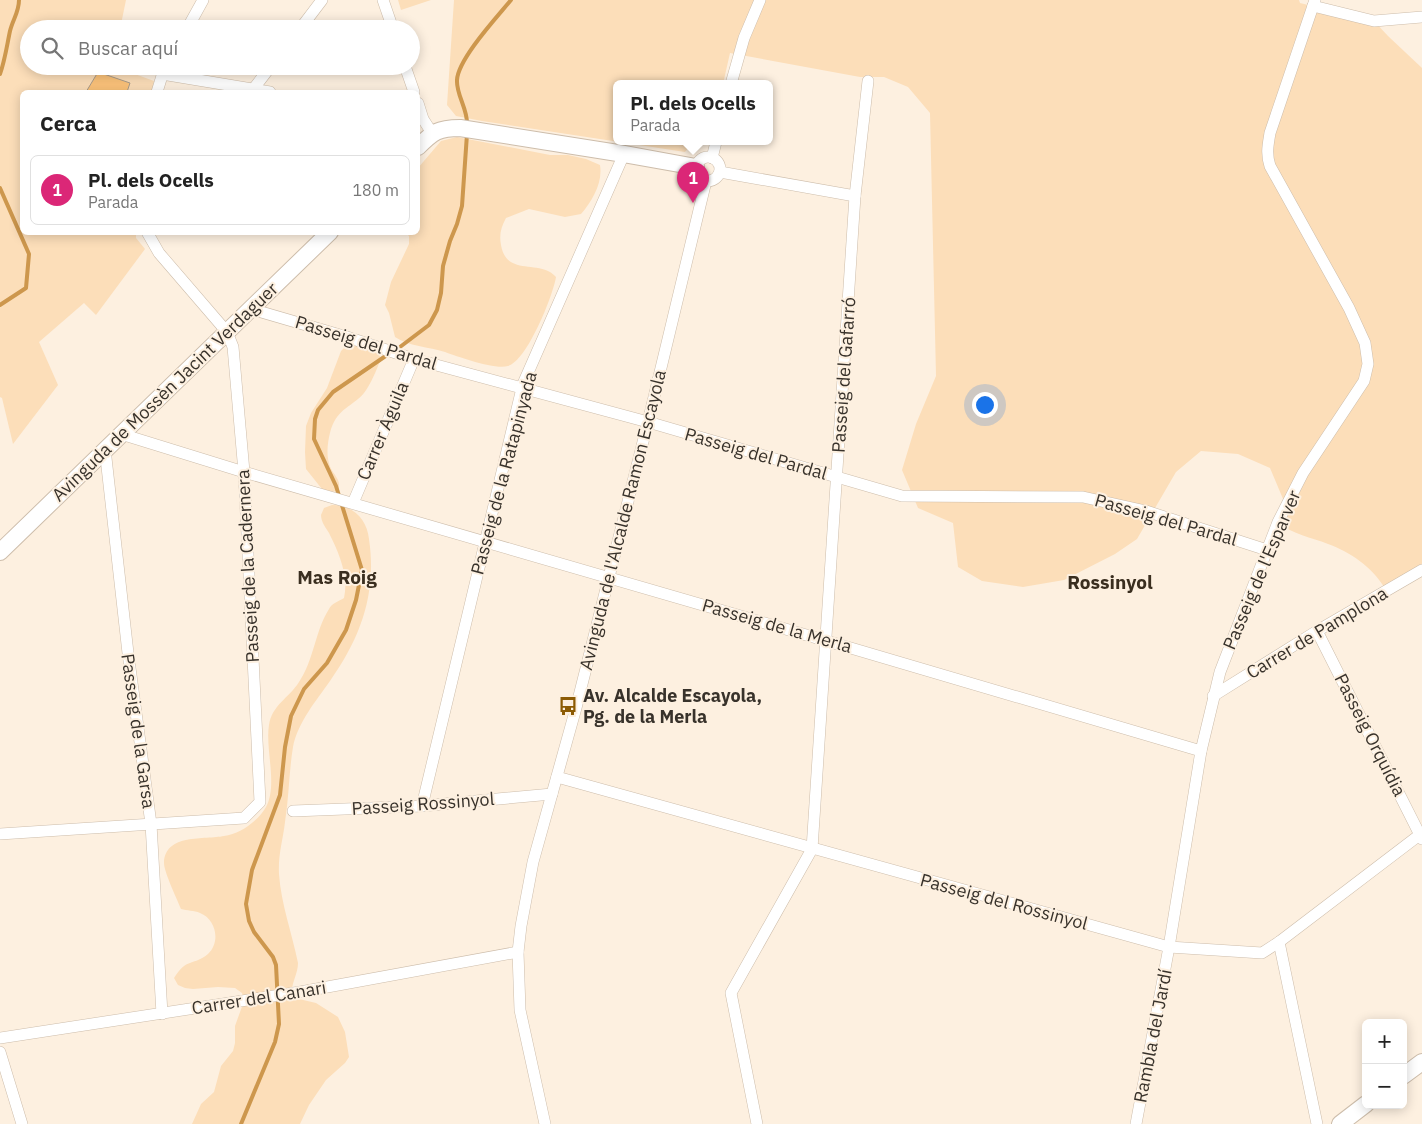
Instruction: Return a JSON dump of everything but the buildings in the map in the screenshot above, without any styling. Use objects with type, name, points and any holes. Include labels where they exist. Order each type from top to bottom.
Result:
[{"type":"street","points":[[192,20],[203,0]]},
{"type":"street","points":[[307,20],[322,0]]},
{"type":"street","points":[[383,0],[390,20]]},
{"type":"street","points":[[732,80],[737,61],[760,0]]},
{"type":"street","points":[[1314,3],[1374,21],[1422,17]]},
{"type":"street","name":"Passeig de l'Esparver","points":[[1169,948],[1201,751],[1220,672],[1278,522],[1303,473],[1364,381],[1368,364],[1365,343],[1349,308],[1270,166],[1268,158],[1267,151],[1270,133],[1314,3]]},
{"type":"street","points":[[159,90],[163,75]]},
{"type":"street","points":[[185,75],[248,90]]},
{"type":"street","points":[[253,90],[264,75]]},
{"type":"street","points":[[408,75],[413,90]]},
{"type":"street","name":"Passeig del Gafarró","points":[[812,849],[855,196],[868,81]]},
{"type":"street","points":[[420,118],[432,133]]},
{"type":"street","points":[[420,145],[432,133],[440,129],[466,129],[696,167]]},
{"type":"street","points":[[712,158],[715,145]]},
{"type":"street","name":"Passeig de la Ratapinyada","points":[[422,806],[522,388],[624,154]]},
{"type":"street","points":[[712,158],[718,162],[720,172],[715,179],[706,181],[698,176],[696,167],[702,159],[712,158]]},
{"type":"street","points":[[720,172],[855,196]]},
{"type":"street","name":"Avinguda de l'Alcalde Ramon Escayola","points":[[545,1124],[520,1010],[518,952],[533,862],[557,777],[648,422],[706,181]]},
{"type":"street","points":[[148,235],[159,253],[227,332]]},
{"type":"street","name":"Avinguda de Mossèn Jacint Verdaguer","points":[[0,552],[327,235]]},
{"type":"street","name":"Passeig del Pardal","points":[[251,309],[347,336],[414,359],[648,422],[902,496],[1083,497],[1146,511],[1267,550]]},
{"type":"street","name":"Passeig de la Cadernera","points":[[151,824],[244,818],[260,802],[244,472],[233,346],[227,332]]},
{"type":"street","name":"Carrer Àguila","points":[[353,503],[414,359]]},
{"type":"street","name":"Passeig de la Merla","points":[[121,434],[244,472],[1201,751]]},
{"type":"street","name":"Passeig de la Garsa","points":[[106,449],[128,653],[151,824],[162,1014]]},
{"type":"street","name":"Carrer de Pamplona","points":[[1213,696],[1317,631],[1422,570]]},
{"type":"street","name":"Passeig Orquídia","points":[[1317,631],[1421,836]]},
{"type":"street","name":"Passeig del Rossinyol","points":[[557,777],[1169,948],[1262,953],[1421,836]]},
{"type":"street","name":"Passeig Rossinyol","points":[[293,811],[422,806],[552,794]]},
{"type":"street","points":[[0,834],[151,824]]},
{"type":"street","points":[[757,1124],[731,993],[812,849]]},
{"type":"street","points":[[1279,942],[1317,1124]]},
{"type":"street","name":"Rambla del Jardí","points":[[1136,1124],[1169,948]]},
{"type":"street","name":"Carrer del Canari","points":[[0,1038],[300,992],[518,952]]},
{"type":"street","points":[[0,1052],[22,1124]]},
{"type":"street","points":[[1407,1073],[1422,1062]]},
{"type":"street","points":[[1340,1124],[1362,1107]]},
{"type":"shaded area","points":[[0,0],[126,0],[122,20],[20,20],[20,75],[138,75],[154,81],[152,90],[20,90],[20,235],[136,235],[136,238],[145,249],[96,315],[84,303],[39,342],[58,385],[13,444],[2,398],[0,397]]},
{"type":"shaded area","points":[[398,0],[431,0],[401,10]]},
{"type":"shaded area","points":[[454,0],[1299,0],[1300,3],[1374,21],[1422,68],[1422,569],[1384,587],[1367,567],[1352,556],[1336,547],[1296,533],[1278,522],[1286,506],[1270,468],[1238,454],[1201,451],[1176,472],[1137,539],[1115,554],[1064,580],[1023,587],[982,581],[958,567],[953,523],[918,508],[902,470],[916,424],[936,376],[930,113],[908,87],[884,77],[860,77],[730,53],[724,80],[613,80],[613,141],[456,116],[447,105]]},
{"type":"shaded area","points":[[457,137],[550,155],[568,155],[586,159],[600,165],[600,178],[596,191],[581,214],[565,217],[529,209],[506,218],[504,221],[500,241],[508,260],[521,266],[543,269],[551,272],[556,277],[545,312],[531,341],[515,362],[508,366],[486,365],[400,340],[395,337],[385,305],[391,282],[409,244],[408,235],[420,235],[420,166],[441,141]]},
{"type":"shaded area","points":[[640,145],[691,145],[685,152]]},
{"type":"shaded area","points":[[354,344],[373,351],[381,358],[366,390],[338,416],[331,429],[328,459],[330,467],[338,480],[339,487],[338,491],[330,492],[322,489],[306,469],[306,426],[311,413],[327,388],[341,351],[346,346]]},
{"type":"shaded area","points":[[332,505],[352,510],[362,519],[368,532],[371,578],[364,614],[350,648],[308,712],[295,738],[279,860],[279,874],[284,907],[298,963],[292,994],[299,999],[316,1003],[338,1017],[345,1032],[349,1057],[326,1080],[309,1105],[300,1124],[192,1124],[201,1104],[214,1092],[221,1066],[233,1051],[235,1026],[244,1001],[242,993],[235,988],[185,988],[178,985],[174,978],[187,964],[199,960],[208,954],[214,943],[215,931],[210,920],[205,916],[198,912],[181,909],[168,879],[164,863],[166,853],[178,842],[236,833],[253,822],[266,807],[271,788],[268,735],[271,718],[277,707],[295,688],[304,673],[324,618],[330,607],[344,598],[345,581],[342,565],[321,518],[324,508]]},
{"type":"waterway","points":[[0,74],[19,0]]},
{"type":"waterway","points":[[467,125],[466,113],[457,86],[459,71],[479,39],[511,0]]},
{"type":"waterway","points":[[396,350],[429,325],[437,310],[441,293],[443,266],[462,206],[467,134]]},
{"type":"waterway","points":[[0,188],[20,234]]},
{"type":"waterway","points":[[0,305],[26,288],[29,254],[21,235]]},
{"type":"waterway","points":[[241,1124],[275,1042],[279,1024],[276,965],[273,957],[254,932],[249,921],[246,904],[252,870],[280,795],[285,747],[291,716],[304,689],[327,663],[346,630],[356,600],[362,570],[336,486],[314,439],[315,419],[318,410],[333,392],[390,353]]},
{"type":"place","name":"Pl. dels Ocells","points":[[693,203]]},
{"type":"place","name":"Av. Alcalde Escayola, Pg. de la Merla","points":[[568,706]]},
{"type":"district","name":"Mas Roig","points":[[337,577]]},
{"type":"district","name":"Rossinyol","points":[[1110,582]]}]
